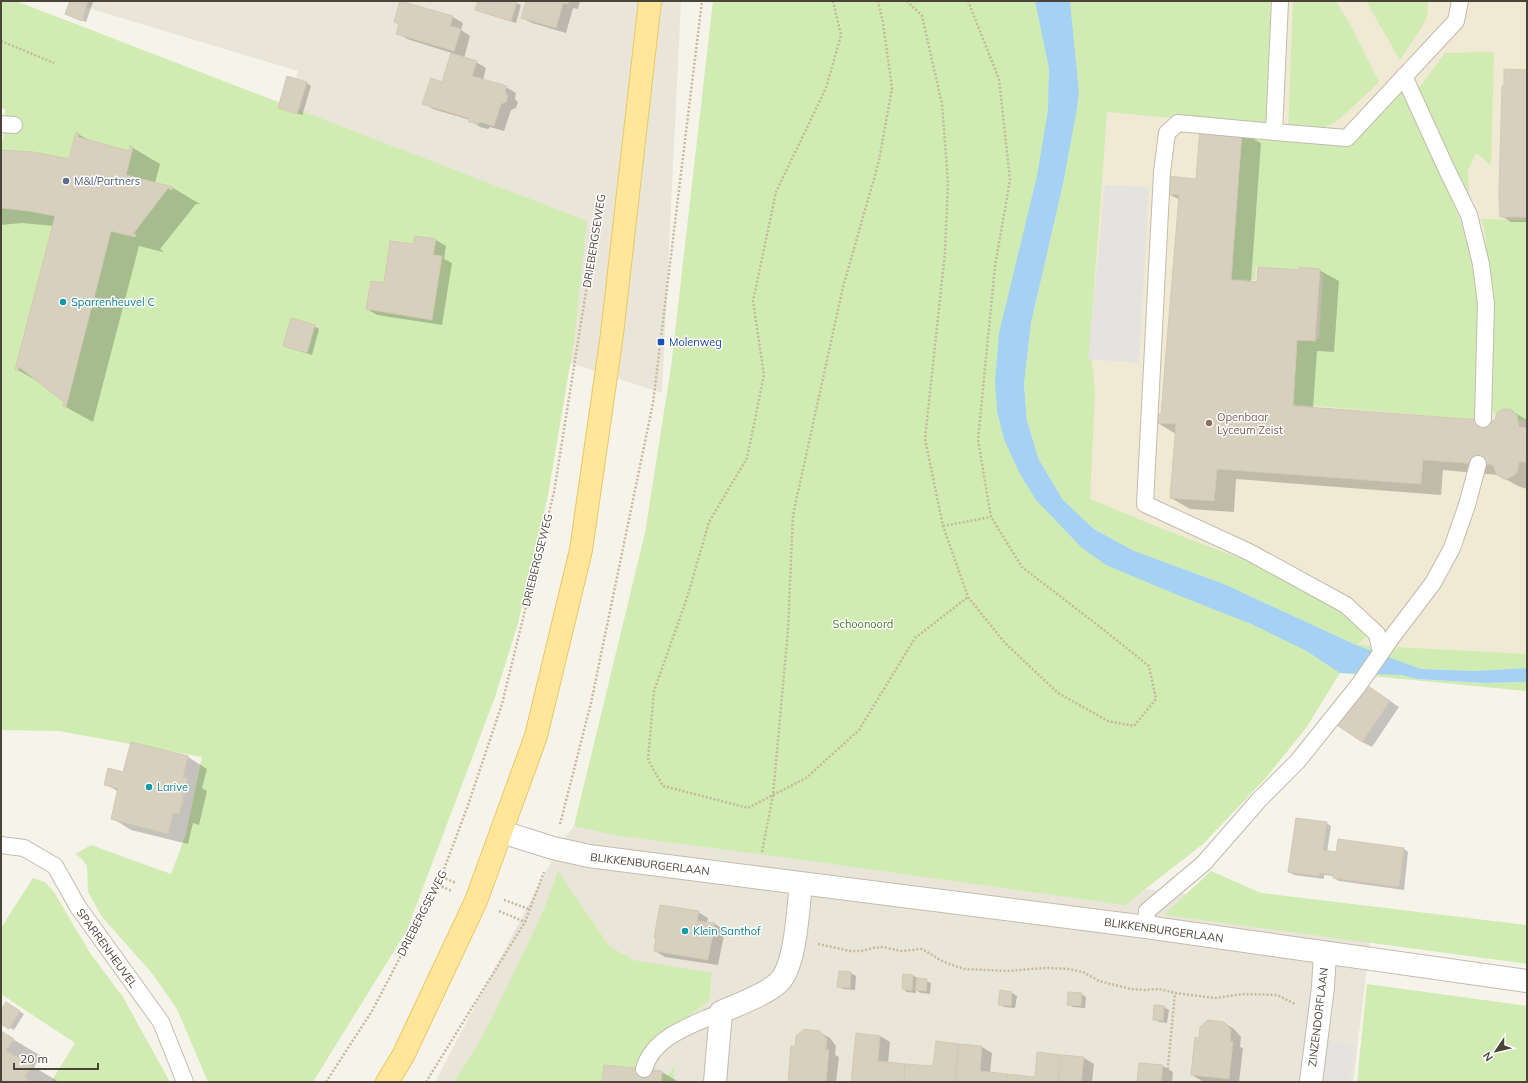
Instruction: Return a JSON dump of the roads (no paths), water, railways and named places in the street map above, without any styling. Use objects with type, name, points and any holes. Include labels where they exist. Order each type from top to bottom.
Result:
[{"type":"main road","points":[[387,1082],[403,1056],[476,902],[536,736],[581,550],[612,334],[651,2]]},
{"type":"street","name":"BLIKKENBURGERLAAN","points":[[502,832],[553,848],[589,856],[1146,927],[1527,981]]},
{"type":"street","points":[[714,1082],[721,1012],[763,993],[779,982],[789,964],[801,884]]},
{"type":"street","name":"ZINZENDORFLAAN","points":[[1310,1082],[1325,953]]},
{"type":"lane","points":[[1274,132],[1280,1]]},
{"type":"lane","points":[[1381,652],[1377,634],[1346,605],[1249,552],[1145,504],[1162,172],[1167,133],[1178,123],[1347,138],[1456,21],[1460,1]]},
{"type":"lane","points":[[1404,76],[1469,215],[1481,264],[1486,304],[1483,420]]},
{"type":"lane","points":[[1146,927],[1147,911],[1204,863],[1259,800],[1297,762],[1358,686],[1381,652],[1433,583],[1452,548],[1467,505],[1478,464]]},
{"type":"lane","name":"SPARRENHEUVEL","points":[[1,844],[24,848],[55,866],[78,907],[161,1022],[185,1082]]},
{"type":"lane","points":[[644,1069],[646,1060],[652,1051],[663,1041],[721,1012]]},
{"type":"water","points":[[1035,1],[1070,1],[1079,92],[1063,184],[1031,323],[1024,384],[1027,421],[1039,460],[1063,500],[1094,529],[1134,551],[1224,584],[1356,645],[1421,669],[1475,671],[1527,668],[1527,682],[1483,683],[1417,679],[1402,675],[1340,673],[1305,650],[1249,623],[1106,565],[1082,548],[1036,500],[1020,474],[1004,439],[997,411],[995,382],[999,333],[1037,176],[1048,110],[1049,68]]},
{"type":"place","name":"M&I/Partners","points":[[66,181]]},
{"type":"place","name":"Sparrenheuvel C","points":[[63,302]]},
{"type":"place","name":"Molenweg","points":[[661,342]]},
{"type":"place","name":"Openbaar Lyceum Zeist","points":[[1209,423]]},
{"type":"place","name":"Larive","points":[[149,787]]},
{"type":"place","name":"Klein Santhof","points":[[685,931]]},
{"type":"park label","name":"Schoonoord","points":[[863,624]]}]
